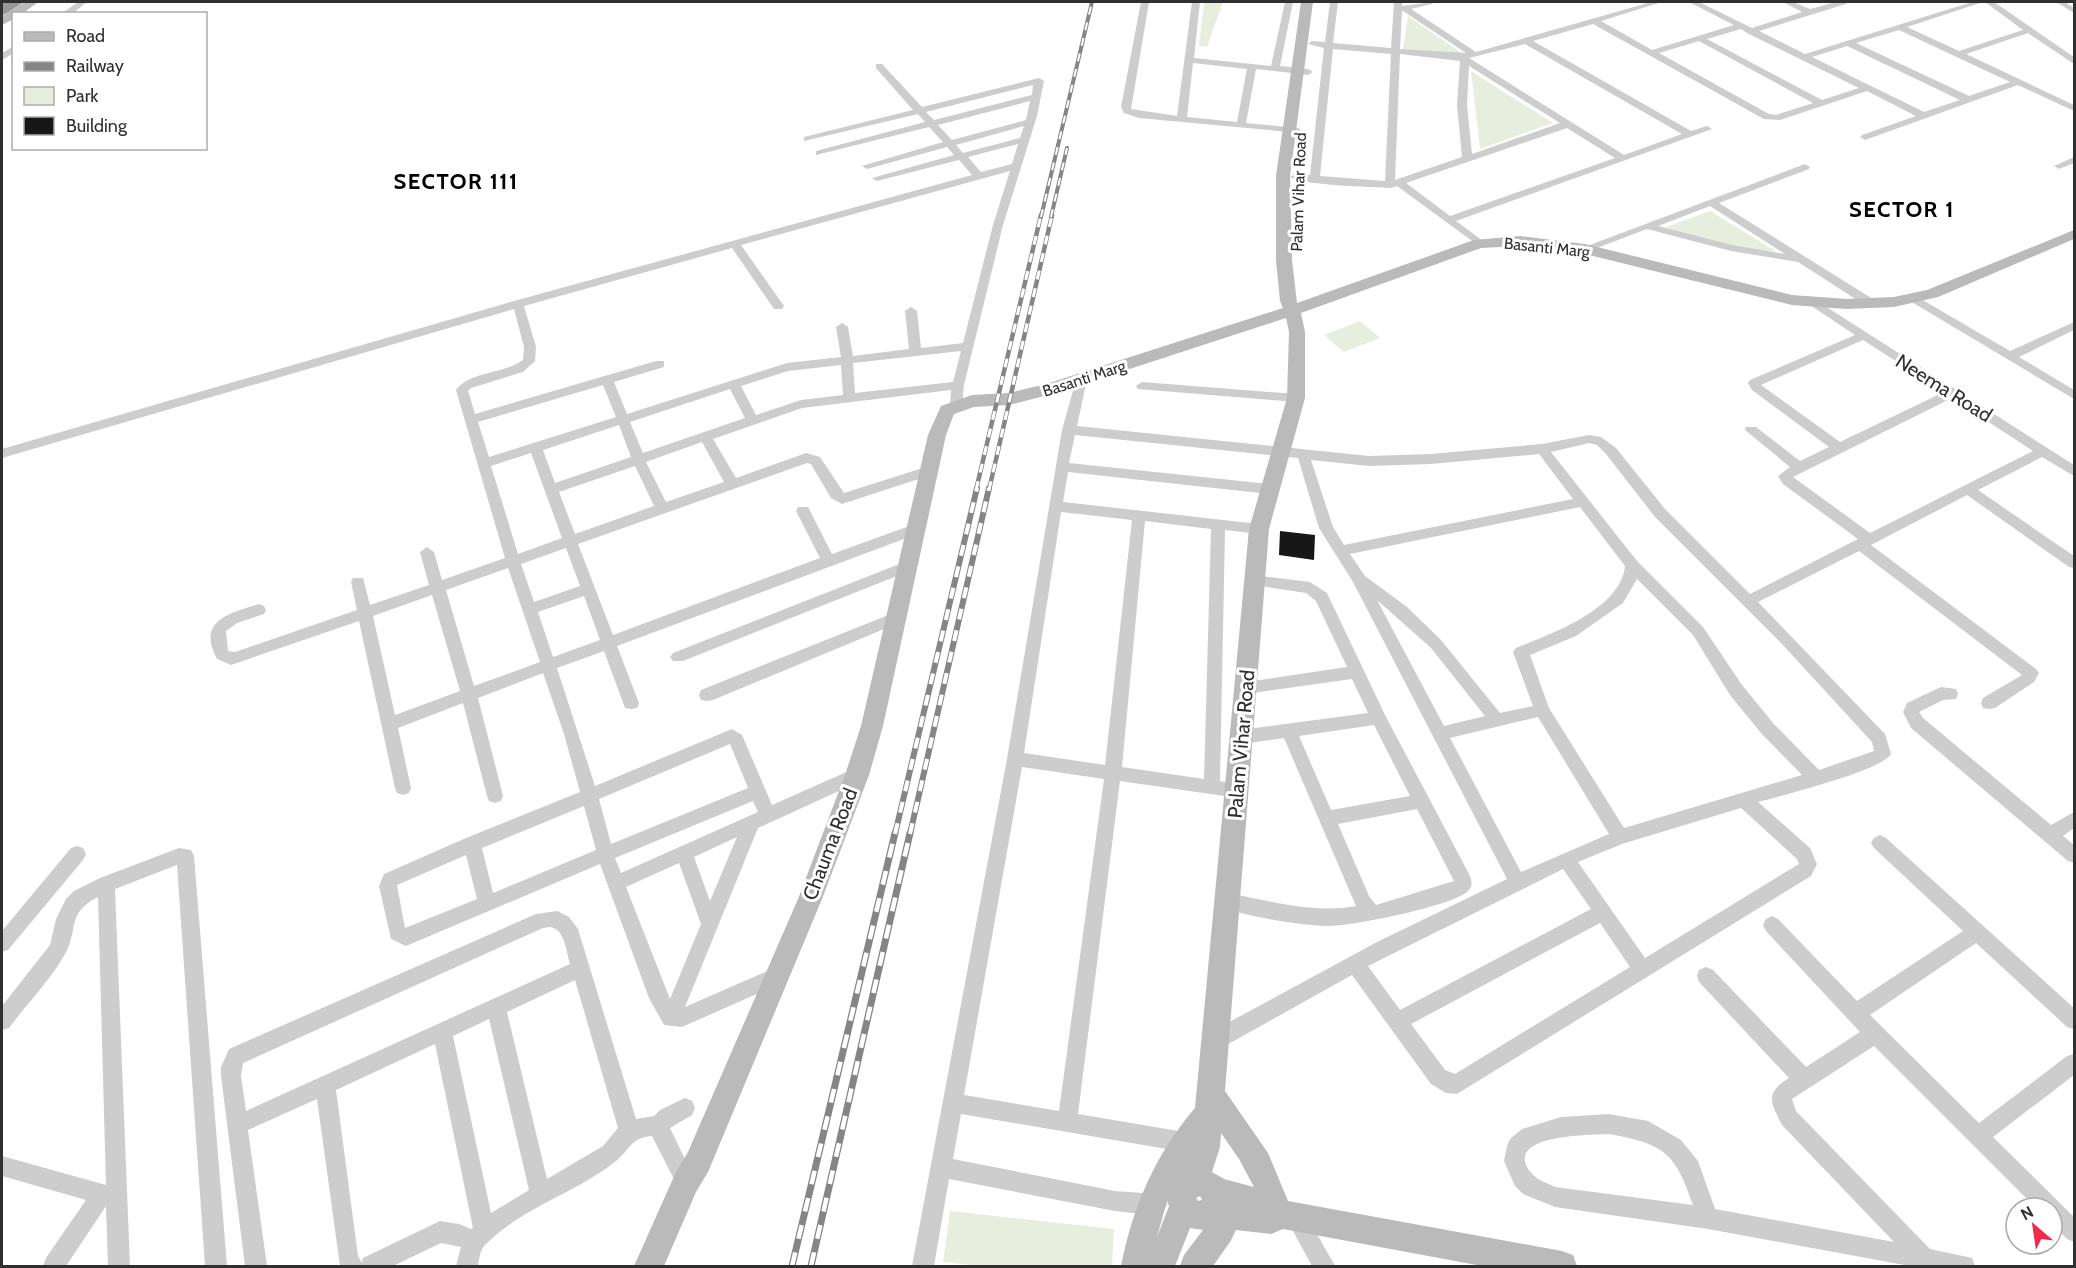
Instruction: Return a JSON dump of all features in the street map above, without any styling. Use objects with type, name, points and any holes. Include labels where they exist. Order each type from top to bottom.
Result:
[{"type":"highway","points":[[2,10],[16,2]]},
{"type":"street","points":[[16,12],[32,2]]},
{"type":"street","points":[[68,12],[83,2]]},
{"type":"street","points":[[1145,2],[1126,109],[1134,114],[1182,118],[1201,117],[1294,130]]},
{"type":"street","points":[[1182,118],[1196,2]]},
{"type":"street","points":[[1275,68],[1288,2]]},
{"type":"street","name":"Palam Vihar Road","points":[[1210,1104],[1259,529],[1269,489],[1292,452],[1297,343],[1292,310],[1288,301],[1283,222],[1283,176],[1294,130],[1303,71],[1307,2]]},
{"type":"street","name":"Palam Vihar Road","points":[[1303,71],[1312,44],[1317,2]]},
{"type":"street","points":[[1315,179],[1334,2]]},
{"type":"street","points":[[1400,6],[1429,2]]},
{"type":"street","points":[[1624,2],[1636,8]]},
{"type":"street","points":[[1312,44],[1463,59],[1658,2]]},
{"type":"street","points":[[1693,2],[1924,116]]},
{"type":"street","points":[[1787,2],[1809,12]]},
{"type":"street","points":[[1750,31],[1843,2]]},
{"type":"street","points":[[1803,57],[1979,2]]},
{"type":"street","points":[[1989,2],[2074,61]]},
{"type":"street","points":[[2060,2],[2074,11]]},
{"type":"street","points":[[1395,184],[1395,52],[1400,6]]},
{"type":"street","points":[[1400,6],[1475,55]]},
{"type":"street","points":[[1592,20],[1767,117],[1777,118],[1867,88]]},
{"type":"street","points":[[1651,53],[1741,26]]},
{"type":"street","points":[[1900,27],[2074,108]]},
{"type":"street","points":[[1959,54],[2030,30]]},
{"type":"street","points":[[1699,38],[1822,104]]},
{"type":"street","points":[[1526,40],[1690,135]]},
{"type":"street","points":[[1848,43],[1969,100]]},
{"type":"street","points":[[1463,59],[1622,158]]},
{"type":"street","points":[[1463,59],[1462,105],[1467,159]]},
{"type":"street","points":[[1189,60],[1303,71]]},
{"type":"street","points":[[879,66],[979,176]]},
{"type":"street","points":[[1241,124],[1252,66]]},
{"type":"street","points":[[552,489],[801,404],[849,396],[957,395],[998,225],[1037,96],[1039,82],[1037,80],[808,139]]},
{"type":"street","points":[[1865,136],[2018,82]]},
{"type":"street","points":[[820,153],[1037,96]]},
{"type":"street","points":[[867,166],[1029,122]]},
{"type":"street","points":[[1295,177],[1395,184],[1568,124]]},
{"type":"street","points":[[1448,220],[1707,129]]},
{"type":"street","name":"Palam Vihar Road","points":[[1292,310],[1298,301],[1294,235],[1294,130]]},
{"type":"street","points":[[877,178],[1023,140]]},
{"type":"street","points":[[2059,166],[2074,159]]},
{"type":"street","points":[[2,453],[518,304],[1015,166]]},
{"type":"street","points":[[1585,249],[1805,167]]},
{"type":"street","points":[[1395,184],[1479,243]]},
{"type":"street","points":[[1711,202],[1872,304]]},
{"type":"street","points":[[1647,226],[1731,248],[1802,260]]},
{"type":"street","name":"Basanti Marg","points":[[957,395],[972,401],[1009,399],[1036,394],[1292,310],[1479,243],[1520,241],[1585,249],[1792,300],[1814,303],[1872,304],[1914,299],[1932,294],[2074,234]]},
{"type":"street","points":[[735,244],[778,306]]},
{"type":"street","points":[[1914,299],[2074,395]]},
{"type":"street","name":"Neema Road","points":[[1814,303],[2074,471]]},
{"type":"street","points":[[518,304],[530,347],[529,361],[519,369],[464,387],[470,420],[513,562],[572,734],[615,884],[658,998],[671,1018]]},
{"type":"street","points":[[911,311],[915,351]]},
{"type":"street","points":[[842,327],[847,358],[849,396]]},
{"type":"street","points":[[2010,356],[2072,331]]},
{"type":"street","points":[[1839,448],[1756,387],[1754,383],[1863,336]]},
{"type":"street","points":[[483,464],[794,365],[969,346]]},
{"type":"street","points":[[470,420],[660,364]]},
{"type":"street","points":[[607,380],[622,421],[663,510]]},
{"type":"street","points":[[923,1266],[1015,759],[1054,506],[1068,430],[1081,380]]},
{"type":"street","points":[[733,383],[753,421]]},
{"type":"street","points":[[1142,386],[1296,398]]},
{"type":"street","points":[[1953,393],[1799,467],[1785,476],[1788,481],[2031,673],[2029,678],[1989,703]]},
{"type":"street","name":"Chauma Road","points":[[649,1266],[686,1182],[698,1162],[779,975],[857,775],[872,726],[915,529],[941,423],[957,395]]},
{"type":"street","points":[[1068,430],[1369,461],[1398,461],[1542,449],[1589,439],[1600,441],[1611,451],[1660,513],[1872,731],[1883,747],[1883,754],[1880,758],[1620,837],[1566,859],[1517,881],[1355,963],[1216,1040]]},
{"type":"street","points":[[1751,430],[1799,467]]},
{"type":"street","points":[[706,437],[733,485]]},
{"type":"street","points":[[535,447],[631,704]]},
{"type":"street","points":[[1542,449],[1632,565],[1698,631],[1736,690],[1767,728],[1816,778]]},
{"type":"street","points":[[1748,601],[2043,451]]},
{"type":"street","points":[[1292,452],[1340,551],[1359,579],[1517,881]]},
{"type":"street","points":[[259,610],[226,622],[220,627],[218,632],[219,653],[222,657],[228,659],[240,657],[811,458],[815,460],[836,495],[847,499],[929,471]]},
{"type":"street","points":[[1062,467],[1269,489]]},
{"type":"street","points":[[1970,490],[2074,563]]},
{"type":"street","points":[[1340,551],[1581,502]]},
{"type":"street","points":[[1054,506],[1259,529]]},
{"type":"street","points":[[803,511],[820,560]]},
{"type":"street","points":[[1067,1122],[1113,771],[1139,516]]},
{"type":"street","points":[[1212,786],[1218,525]]},
{"type":"street","points":[[820,560],[915,529]]},
{"type":"street","points":[[389,724],[608,644],[843,550]]},
{"type":"street","points":[[427,552],[470,695],[495,796]]},
{"type":"street","points":[[1620,837],[1542,710],[1521,652],[1571,632],[1618,599],[1631,578],[1632,565]]},
{"type":"street","points":[[678,657],[907,566]]},
{"type":"street","points":[[1359,579],[1412,618],[1439,644],[1497,721]]},
{"type":"street","points":[[1228,901],[1325,918],[1345,918],[1371,912],[1377,913],[1454,891],[1462,885],[1463,880],[1378,718],[1323,597],[1310,588],[1253,580]]},
{"type":"street","points":[[358,582],[403,788]]},
{"type":"street","points":[[530,609],[588,590]]},
{"type":"street","points":[[707,695],[896,618]]},
{"type":"street","points":[[1246,688],[1356,672]]},
{"type":"street","points":[[1950,694],[1941,693],[1913,708],[1911,712],[1913,717],[1931,736],[2074,855]]},
{"type":"street","points":[[1441,733],[1542,710]]},
{"type":"street","points":[[1241,737],[1378,718]]},
{"type":"street","points":[[1289,731],[1363,902],[1371,912]]},
{"type":"street","points":[[671,1018],[710,924],[759,818],[758,791],[736,740],[732,736],[472,843],[390,880],[388,886],[398,933],[406,937],[606,856],[758,791]]},
{"type":"street","points":[[1015,759],[1113,771],[1238,791]]},
{"type":"street","points":[[615,884],[857,775]]},
{"type":"street","points":[[1355,963],[1438,1077],[1446,1083],[1457,1084],[1807,867],[1807,859],[1793,843],[1744,800]]},
{"type":"street","points":[[1327,818],[1421,801]]},
{"type":"street","points":[[2050,835],[2074,819]]},
{"type":"street","points":[[472,843],[487,904]]},
{"type":"street","points":[[1880,843],[2074,1020]]},
{"type":"street","points":[[684,853],[710,924]]},
{"type":"street","points":[[2,944],[77,854]]},
{"type":"street","points":[[2,1022],[58,948],[65,919],[72,906],[90,890],[179,856],[186,859],[216,1266]]},
{"type":"street","points":[[1566,859],[1643,970]]},
{"type":"street","points":[[106,884],[109,1198],[119,1266]]},
{"type":"street","points":[[1398,1021],[1601,912]]},
{"type":"street","points":[[256,1266],[231,1067],[236,1056],[542,920],[554,918],[564,922],[569,929],[629,1131]]},
{"type":"street","points":[[1772,925],[1875,1034],[2038,1196]]},
{"type":"street","points":[[1856,1013],[1977,932]]},
{"type":"street","points":[[237,1125],[581,968]]},
{"type":"street","points":[[671,1018],[682,1018],[779,975]]},
{"type":"street","points":[[1706,976],[1804,1079]]},
{"type":"street","points":[[496,1006],[540,1193]]},
{"type":"street","points":[[442,1031],[479,1237]]},
{"type":"street","points":[[1875,1034],[1782,1094],[1782,1104],[1789,1118],[1926,1260]]},
{"type":"street","points":[[1978,1136],[2074,1063]]},
{"type":"street","points":[[325,1084],[348,1260],[352,1266]]},
{"type":"street","points":[[954,1103],[1195,1144]]},
{"type":"street","points":[[1136,1266],[1150,1205],[1161,1180],[1195,1144],[1210,1104]]},
{"type":"street","points":[[1210,1104],[1264,1174],[1285,1214],[1324,1266]]},
{"type":"street","points":[[467,1266],[479,1237],[496,1222],[540,1193],[610,1153],[629,1131],[658,1126],[667,1117],[685,1107]]},
{"type":"street","points":[[1708,1218],[1691,1168],[1674,1147],[1647,1131],[1609,1124],[1561,1126],[1529,1136],[1517,1146],[1514,1161],[1522,1179],[1540,1193],[1708,1218],[1964,1266]]},
{"type":"street","points":[[658,1126],[686,1182]]},
{"type":"street","points":[[1195,1144],[1202,1200],[1220,1232],[1195,1266]]},
{"type":"street","points":[[2,1166],[109,1198]]},
{"type":"street","points":[[941,1167],[1150,1205],[1202,1200],[1271,1219],[1285,1214],[1562,1266]]},
{"type":"street","points":[[54,1266],[109,1198]]},
{"type":"street","points":[[1160,1266],[1202,1200]]},
{"type":"street","points":[[371,1266],[440,1232],[479,1237]]},
{"type":"green space","points":[[1204,2],[1223,2],[1207,47],[1199,46]]},
{"type":"green space","points":[[1408,16],[1463,54],[1403,49]]},
{"type":"green space","points":[[1471,71],[1553,123],[1480,149]]},
{"type":"green space","points":[[1710,211],[1777,252],[1721,243],[1666,227]]},
{"type":"green space","points":[[1360,321],[1380,338],[1344,352],[1324,335]]},
{"type":"green space","points":[[950,1211],[1114,1229],[1112,1266],[980,1266],[943,1262]]},
{"type":"building","points":[[1280,531],[1315,535],[1314,560],[1279,555]]},
{"type":"railway","points":[[1041,217],[1092,2]]},
{"type":"railway","points":[[1051,217],[1067,148]]},
{"type":"railway","points":[[976,490],[1041,215]]},
{"type":"railway","points":[[989,490],[1052,215]]},
{"type":"railway","points":[[895,834],[977,488]]},
{"type":"railway","points":[[910,834],[989,488]]},
{"type":"railway","points":[[792,1266],[895,833]]},
{"type":"railway","points":[[811,1266],[910,833]]},
{"type":"district","name":"SECTOR 111","points":[[456,181]]},
{"type":"district","name":"SECTOR 1","points":[[1902,209]]}]
